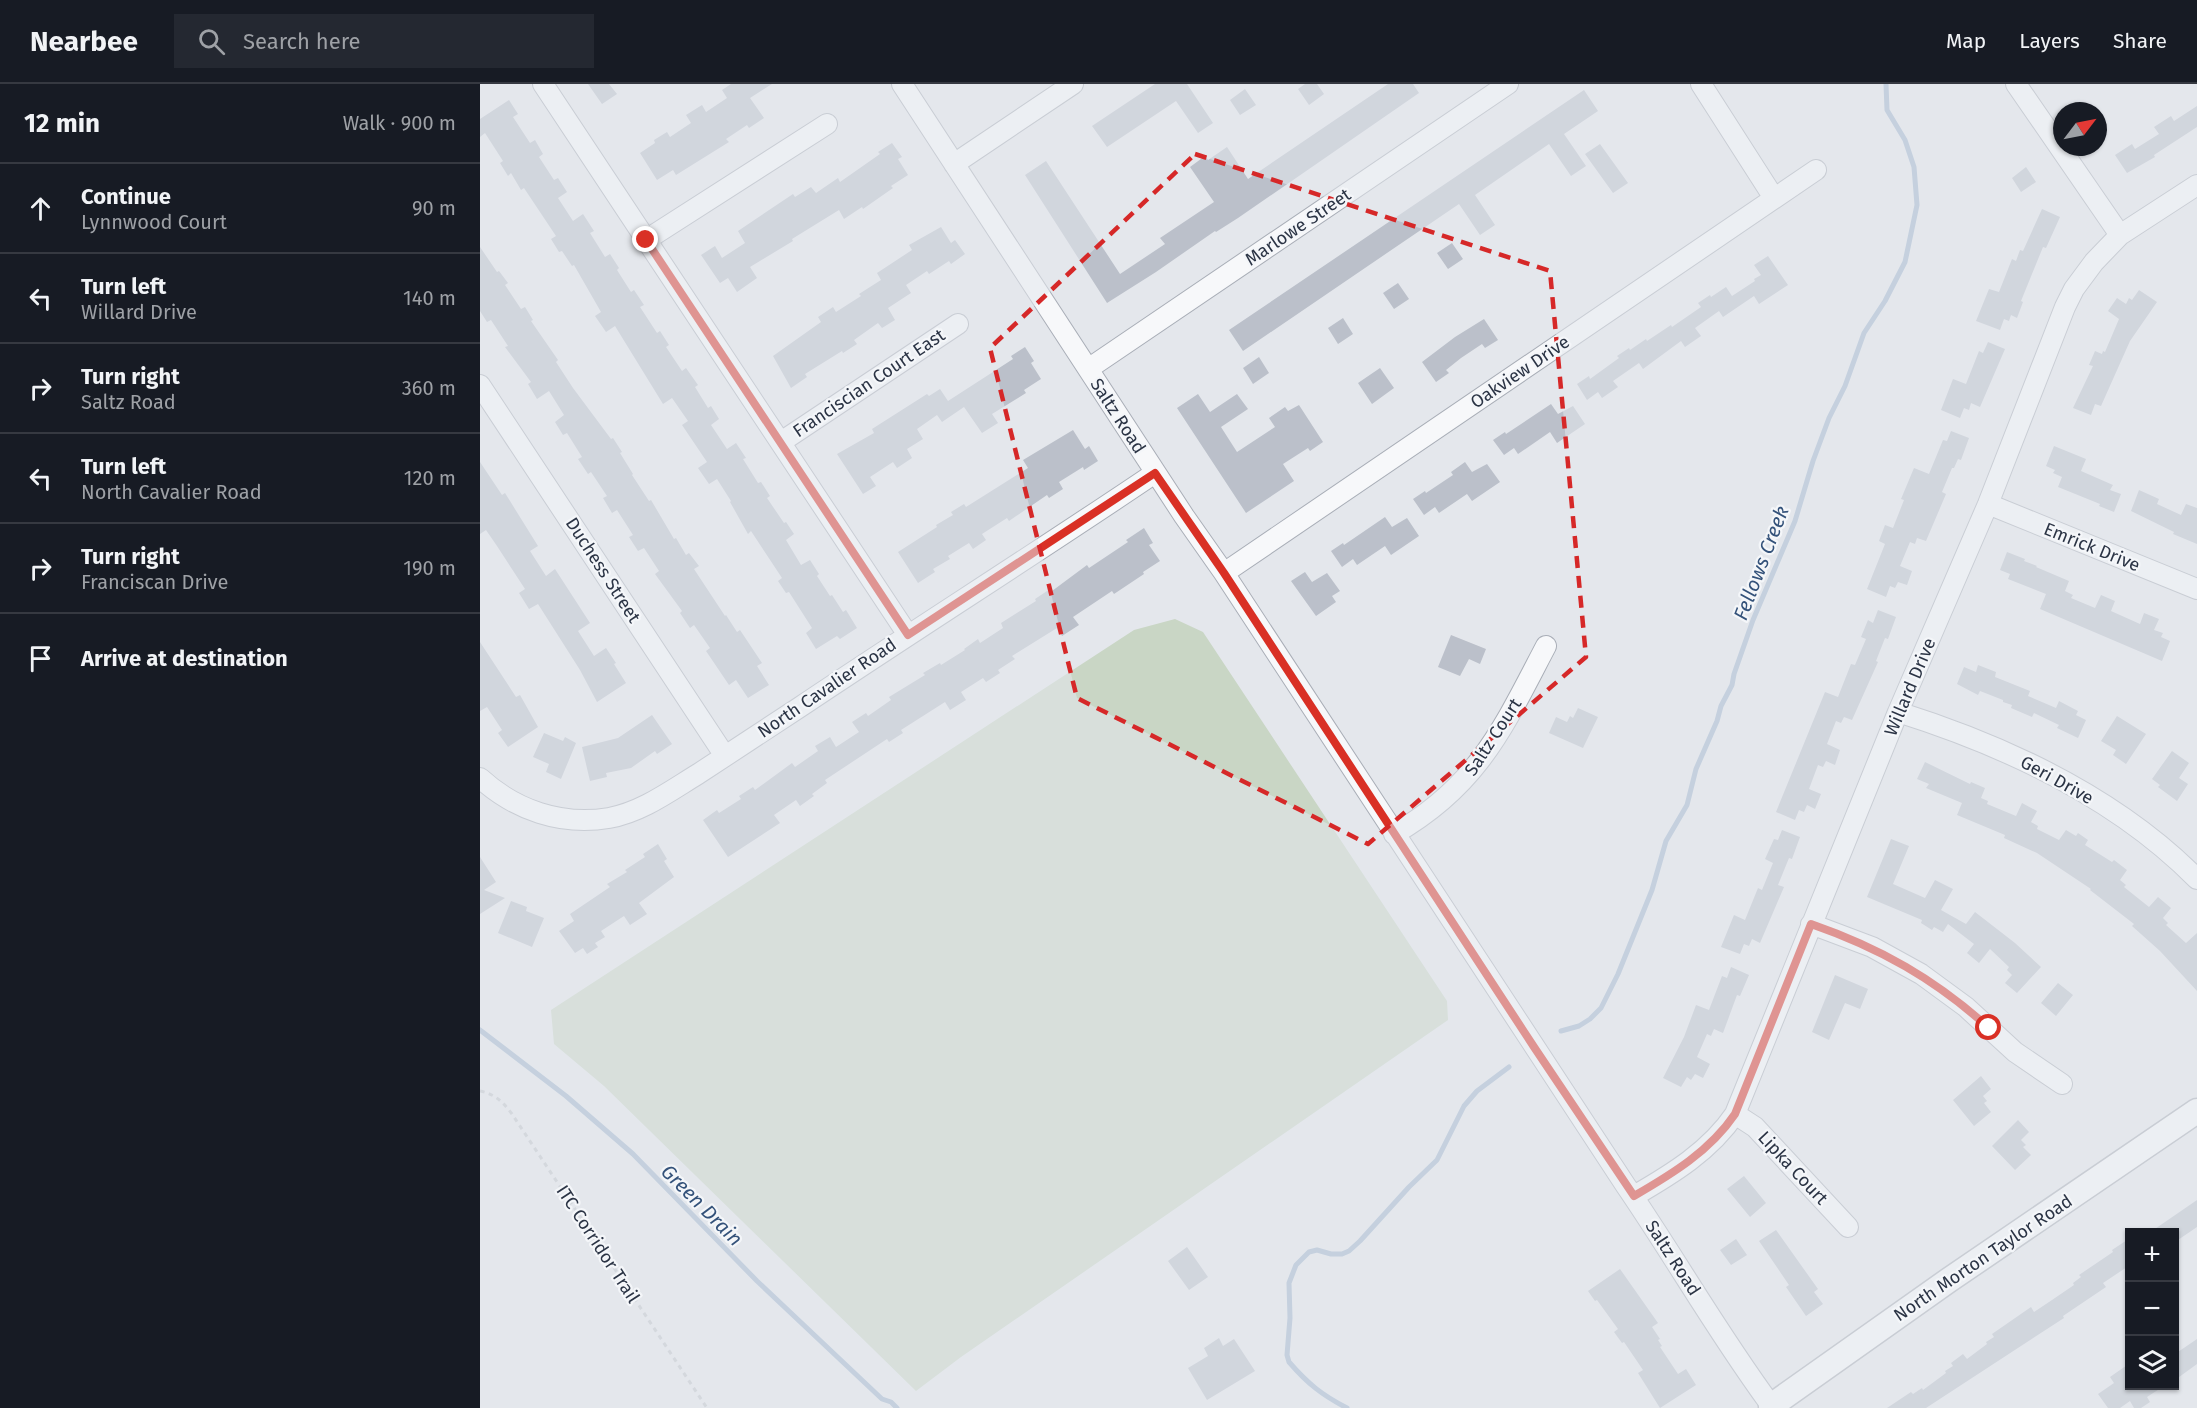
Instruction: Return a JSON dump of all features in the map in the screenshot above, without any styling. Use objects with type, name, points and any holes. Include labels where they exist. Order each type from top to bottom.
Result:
[{"type":"street","points":[[543,84],[908,635]]},
{"type":"street","name":"Saltz Road","points":[[902,84],[1155,473],[1224,573],[1634,1196],[1750,1378],[1772,1407]]},
{"type":"street","points":[[954,164],[1073,84]]},
{"type":"street","name":"Marlowe Street","points":[[1088,369],[1508,84]]},
{"type":"street","points":[[1701,84],[1774,198]]},
{"type":"street","points":[[2016,84],[2120,235]]},
{"type":"street","points":[[646,240],[827,124]]},
{"type":"street","name":"Oakview Drive","points":[[1224,573],[1816,170]]},
{"type":"street","name":"Willard Drive","points":[[1634,1196],[1702,1151],[1722,1132],[1735,1114],[1898,712],[1988,504],[2074,289],[2094,262],[2120,235],[2197,185]]},
{"type":"street","name":"Franciscian Court East","points":[[781,442],[958,324]]},
{"type":"street","name":"Duchess Street","points":[[480,385],[725,756]]},
{"type":"street","name":"North Cavalier Road","points":[[480,778],[508,801],[558,818],[585,820],[609,818],[631,812],[650,803],[725,756],[1155,473]]},
{"type":"street","name":"Emrick Drive","points":[[1988,504],[2197,590]]},
{"type":"street","name":"Saltz Court","points":[[1394,834],[1437,806],[1472,772],[1500,732],[1546,646]]},
{"type":"street","name":"Geri Drive","points":[[1898,712],[1969,736],[2058,779],[2090,797],[2147,836],[2197,879]]},
{"type":"street","points":[[1811,924],[1872,948],[1921,974],[1966,1007],[2014,1052],[2062,1084]]},
{"type":"street","name":"North Morton Taylor Road","points":[[1772,1407],[1949,1280],[2197,1111]]},
{"type":"street","name":"Lipka Court","points":[[1735,1114],[1755,1127],[1848,1227]]},
{"type":"path","name":"ITC Corridor Trail","points":[[480,1091],[489,1093],[503,1102],[512,1114],[706,1408]]},
{"type":"highlighted area","points":[[1195,154],[1550,271],[1586,657],[1368,844],[1077,698],[990,348]]},
{"type":"green space","points":[[1175,619],[1203,632],[1447,1001],[1448,1020],[961,1357],[916,1391],[604,1086],[554,1044],[551,1010],[1134,630]]},
{"type":"building","points":[[588,84],[609,84],[617,94],[602,104]]},
{"type":"building","points":[[731,84],[772,84],[750,98],[764,118],[749,128],[747,125],[726,139],[729,142],[676,175],[673,170],[657,180],[640,153],[667,132],[670,137],[691,123],[686,115],[702,105],[706,112],[727,98],[722,90]]},
{"type":"building","points":[[1155,84],[1187,84],[1213,123],[1198,133],[1176,101],[1107,147],[1092,126]]},
{"type":"building","points":[[1305,84],[1317,84],[1324,94],[1309,105],[1298,89]]},
{"type":"building","points":[[1388,84],[1413,84],[1419,93],[1238,218],[1107,303],[1025,175],[1046,161],[1120,274],[1165,244],[1160,238],[1214,202],[1190,167],[1205,156],[1208,160],[1227,147],[1248,179]]},
{"type":"building","points":[[1245,89],[1256,105],[1240,115],[1230,100]]},
{"type":"building","points":[[1584,90],[1598,111],[1564,134],[1586,166],[1571,176],[1549,144],[1475,195],[1495,225],[1480,235],[1459,204],[1243,351],[1229,330]]},
{"type":"building","points":[[509,100],[518,114],[513,117],[530,143],[535,140],[543,154],[539,157],[554,180],[558,178],[567,192],[558,198],[573,221],[583,214],[594,231],[590,233],[605,257],[610,254],[631,292],[634,290],[644,305],[640,307],[657,333],[660,331],[669,345],[666,347],[682,371],[686,368],[698,385],[695,387],[708,408],[711,406],[719,419],[711,425],[727,449],[736,443],[758,483],[761,482],[770,496],[767,498],[794,534],[786,540],[801,565],[810,560],[830,596],[832,595],[843,612],[846,610],[857,628],[840,639],[837,636],[816,649],[806,633],[812,628],[789,592],[786,593],[778,581],[782,578],[751,531],[748,534],[717,479],[709,484],[698,468],[707,462],[682,425],[688,421],[672,398],[663,404],[615,326],[606,332],[595,316],[601,312],[574,265],[572,266],[562,251],[559,252],[551,239],[556,236],[524,188],[521,190],[511,173],[508,176],[500,163],[503,161],[485,133],[480,137],[480,119]]},
{"type":"building","points":[[2197,106],[2197,127],[2154,155],[2155,157],[2127,173],[2115,155],[2132,144],[2135,149],[2159,134],[2154,127],[2171,116],[2174,121]]},
{"type":"building","points":[[892,143],[902,157],[898,159],[908,175],[891,186],[893,188],[844,219],[839,210],[750,267],[757,278],[737,292],[728,278],[720,283],[701,255],[715,246],[722,258],[745,243],[738,231],[793,194],[795,197],[811,187],[816,193],[838,178],[840,182]]},
{"type":"building","points":[[1600,144],[1628,183],[1613,193],[1585,154]]},
{"type":"building","points":[[2026,167],[2036,182],[2021,192],[2012,178]]},
{"type":"building","points":[[2042,209],[2060,217],[2046,248],[2043,247],[2021,301],[2023,302],[2017,318],[2011,315],[2009,321],[2004,319],[2000,330],[1976,321],[1989,289],[1999,292],[2012,259],[2016,261],[2020,250],[2023,251]]},
{"type":"building","points":[[941,227],[951,243],[955,240],[965,254],[951,264],[949,261],[929,274],[927,271],[906,285],[911,293],[888,308],[895,320],[882,328],[878,323],[854,340],[857,344],[805,374],[807,377],[791,388],[773,356],[821,322],[818,317],[833,307],[836,312],[861,296],[859,294],[881,280],[877,273],[912,250],[909,245]]},
{"type":"building","points":[[1452,243],[1463,259],[1448,269],[1437,253]]},
{"type":"building","points":[[480,247],[497,272],[499,271],[508,283],[505,285],[521,309],[525,307],[533,320],[531,321],[558,360],[556,362],[573,388],[611,439],[613,438],[632,475],[649,501],[651,500],[674,539],[676,538],[686,555],[689,553],[699,566],[694,569],[725,616],[737,632],[740,630],[762,663],[757,666],[769,685],[748,698],[736,680],[729,685],[706,651],[710,648],[694,625],[690,628],[680,613],[682,611],[655,574],[659,571],[644,548],[638,551],[629,537],[633,535],[617,510],[612,513],[603,498],[607,496],[591,472],[588,474],[578,459],[582,457],[567,433],[563,435],[555,422],[564,415],[549,391],[537,399],[528,384],[531,382],[505,347],[508,346],[491,320],[487,322],[480,311]]},
{"type":"building","points":[[1768,256],[1788,285],[1759,304],[1754,296],[1723,317],[1719,311],[1695,328],[1701,336],[1685,347],[1681,341],[1643,369],[1639,363],[1613,381],[1618,387],[1602,398],[1598,392],[1587,400],[1577,384],[1589,376],[1590,379],[1629,348],[1630,350],[1646,339],[1647,341],[1671,325],[1672,327],[1701,307],[1698,303],[1710,295],[1711,297],[1726,287],[1732,296],[1755,281],[1754,279],[1761,275],[1754,265]]},
{"type":"building","points":[[1398,283],[1409,299],[1394,309],[1383,293]]},
{"type":"building","points":[[2139,290],[2157,302],[2130,341],[2101,406],[2095,404],[2091,415],[2073,408],[2093,366],[2089,365],[2095,351],[2102,354],[2103,351],[2105,352],[2119,319],[2108,311],[2117,298],[2126,304],[2129,298],[2132,300]]},
{"type":"building","points":[[1343,318],[1353,334],[1338,344],[1328,328]]},
{"type":"building","points":[[1484,319],[1498,340],[1485,348],[1482,344],[1461,358],[1446,370],[1449,373],[1436,382],[1422,362]]},
{"type":"building","points":[[1988,342],[2005,349],[1980,407],[1971,403],[1969,410],[1964,408],[1960,418],[1941,410],[1953,379],[1966,384],[1979,351],[1983,353]]},
{"type":"building","points":[[1025,347],[1041,379],[1024,390],[1026,393],[992,414],[998,423],[982,433],[964,407],[942,422],[937,415],[917,429],[923,439],[907,449],[912,458],[897,468],[893,462],[870,477],[876,486],[863,494],[837,454],[874,433],[872,429],[927,394],[929,396],[940,389],[948,401],[1013,359],[1011,356]]},
{"type":"building","points":[[1259,357],[1269,373],[1253,384],[1243,368]]},
{"type":"building","points":[[1380,368],[1394,388],[1372,404],[1358,383]]},
{"type":"building","points":[[1198,394],[1210,412],[1237,394],[1248,409],[1221,427],[1237,452],[1275,427],[1269,418],[1285,407],[1288,411],[1299,405],[1323,442],[1310,451],[1308,448],[1283,464],[1294,481],[1246,513],[1177,408]]},
{"type":"building","points":[[1551,404],[1558,414],[1573,406],[1585,424],[1557,443],[1550,432],[1518,454],[1514,448],[1504,455],[1493,440]]},
{"type":"building","points":[[1073,430],[1085,449],[1089,446],[1098,461],[1084,470],[1083,467],[1059,482],[1063,489],[1049,498],[1047,495],[1009,521],[1007,518],[982,534],[986,540],[973,549],[969,543],[948,556],[950,559],[933,569],[935,572],[918,583],[898,552],[953,515],[951,512],[964,504],[966,507],[1028,468],[1023,460]]},
{"type":"building","points":[[1951,431],[1969,438],[1961,460],[1958,459],[1952,468],[1942,492],[1946,494],[1926,541],[1917,538],[1915,544],[1910,542],[1900,566],[1912,571],[1907,585],[1898,582],[1895,588],[1890,586],[1886,597],[1867,589],[1885,544],[1879,541],[1885,525],[1893,528],[1904,500],[1901,499],[1914,468],[1929,474],[1943,440],[1947,441]]},
{"type":"building","points":[[2054,446],[2086,459],[2081,471],[2113,485],[2110,490],[2121,494],[2114,512],[2058,487],[2062,477],[2053,473],[2055,470],[2046,466]]},
{"type":"building","points":[[480,462],[502,495],[505,493],[538,546],[530,551],[546,576],[555,569],[590,623],[578,631],[594,656],[606,648],[626,683],[597,702],[580,670],[538,604],[529,609],[519,593],[525,589],[497,546],[486,530],[480,534]]},
{"type":"building","points":[[1465,462],[1472,472],[1487,464],[1500,482],[1472,501],[1467,494],[1439,513],[1435,507],[1424,515],[1413,499],[1453,475],[1451,472]]},
{"type":"building","points":[[2139,490],[2159,499],[2157,504],[2181,515],[2186,504],[2197,508],[2197,544],[2131,511]]},
{"type":"building","points":[[1385,517],[1392,527],[1407,518],[1419,536],[1391,555],[1385,546],[1357,565],[1353,559],[1342,567],[1331,551],[1343,543],[1344,545]]},
{"type":"building","points":[[1144,528],[1153,543],[1149,545],[1160,561],[1143,572],[1144,574],[1114,594],[1112,591],[1073,617],[1079,625],[1062,636],[1057,628],[1012,656],[1015,659],[998,670],[1000,673],[986,682],[983,678],[961,692],[966,700],[950,710],[945,702],[901,730],[903,733],[889,742],[887,739],[825,780],[827,783],[800,806],[796,800],[774,815],[780,823],[728,857],[703,820],[717,810],[719,813],[741,799],[739,796],[753,787],[755,790],[792,763],[795,767],[818,751],[815,746],[830,737],[836,747],[859,732],[852,722],[866,713],[868,716],[891,700],[889,697],[925,675],[923,673],[940,663],[941,665],[978,639],[980,643],[1003,628],[1001,623],[1036,601],[1035,599],[1050,589],[1052,591],[1087,565],[1089,568],[1128,542],[1126,540]]},
{"type":"building","points":[[2007,552],[2069,581],[2065,591],[2073,595],[2071,598],[2095,608],[2101,595],[2115,601],[2111,611],[2140,624],[2144,613],[2159,619],[2154,630],[2163,633],[2161,637],[2170,641],[2162,661],[2040,609],[2046,594],[2008,579],[2010,574],[2000,570]]},
{"type":"building","points":[[1305,572],[1312,582],[1327,573],[1340,591],[1332,596],[1336,602],[1316,616],[1291,581]]},
{"type":"building","points":[[1878,610],[1896,617],[1888,639],[1885,638],[1876,661],[1878,662],[1852,720],[1844,717],[1841,723],[1836,721],[1827,744],[1840,750],[1835,765],[1826,761],[1823,767],[1818,765],[1809,789],[1821,794],[1815,809],[1807,805],[1804,812],[1799,810],[1795,820],[1776,812],[1825,692],[1838,697],[1851,664],[1855,665],[1866,639],[1861,637],[1868,620],[1873,623]]},
{"type":"building","points":[[1451,635],[1486,649],[1480,664],[1469,659],[1460,676],[1438,667]]},
{"type":"building","points":[[480,642],[516,697],[520,695],[538,727],[508,747],[498,733],[502,730],[487,707],[480,711]]},
{"type":"building","points":[[1978,665],[1996,672],[1995,677],[2030,691],[2028,696],[2056,708],[2059,701],[2078,711],[2076,715],[2086,720],[2078,738],[2057,728],[2059,725],[2034,713],[2032,717],[2011,708],[2012,705],[2003,700],[1980,691],[1978,695],[1957,684],[1964,667],[1976,672]]},
{"type":"building","points":[[1578,708],[1598,717],[1583,748],[1549,733],[1556,717],[1567,722],[1570,716],[1573,718]]},
{"type":"building","points":[[652,715],[672,744],[657,754],[655,751],[631,768],[606,773],[607,777],[590,781],[582,747],[618,738]]},
{"type":"building","points":[[2117,716],[2146,734],[2126,764],[2113,755],[2116,750],[2101,741]]},
{"type":"building","points":[[544,733],[563,741],[565,737],[576,743],[561,779],[546,772],[549,764],[533,757]]},
{"type":"building","points":[[2172,751],[2189,763],[2179,778],[2188,784],[2177,801],[2158,787],[2160,785],[2152,779]]},
{"type":"building","points":[[1925,762],[1970,784],[1971,782],[1985,788],[1981,798],[1988,801],[1987,804],[2016,816],[2022,803],[2037,811],[2031,822],[2038,826],[2037,829],[2059,840],[2066,830],[2076,836],[2078,833],[2088,840],[2085,845],[2112,862],[2114,860],[2127,870],[2120,880],[2126,885],[2124,887],[2149,907],[2158,897],[2171,908],[2163,918],[2168,923],[2166,925],[2186,943],[2197,933],[2197,991],[2160,951],[2132,926],[2134,924],[2091,889],[2037,853],[2004,838],[2005,835],[1957,815],[1962,803],[1926,788],[1929,784],[1917,779]]},
{"type":"building","points":[[1782,830],[1800,837],[1792,859],[1789,858],[1778,885],[1784,887],[1760,943],[1752,939],[1749,946],[1744,944],[1740,954],[1721,947],[1734,915],[1745,920],[1758,888],[1762,890],[1773,863],[1765,859],[1774,839],[1778,840]]},
{"type":"building","points":[[1891,839],[1909,846],[1893,884],[1925,898],[1935,880],[1953,889],[1941,910],[1966,924],[1975,912],[2041,967],[2017,993],[2005,983],[2012,975],[2007,970],[2009,967],[1990,949],[1979,963],[1967,953],[1974,944],[1948,924],[1943,932],[1934,927],[1932,930],[1921,923],[1922,920],[1867,897]]},
{"type":"building","points":[[658,844],[667,859],[664,861],[674,877],[639,903],[647,914],[630,925],[624,916],[601,931],[605,937],[595,943],[598,947],[587,954],[583,948],[575,953],[559,931],[574,921],[570,914],[610,887],[607,884],[627,872],[625,870],[645,857],[643,854]]},
{"type":"building","points":[[480,857],[496,882],[484,890],[505,898],[480,914]]},
{"type":"building","points":[[511,901],[527,907],[526,911],[544,918],[532,947],[498,933]]},
{"type":"building","points":[[1731,967],[1749,975],[1740,996],[1737,995],[1723,1033],[1714,1029],[1711,1036],[1707,1034],[1697,1057],[1710,1064],[1703,1078],[1695,1074],[1691,1080],[1687,1077],[1681,1087],[1663,1078],[1684,1037],[1696,1005],[1709,1010],[1722,976],[1727,978]]},
{"type":"building","points":[[1835,975],[1868,989],[1860,1009],[1845,1003],[1829,1040],[1812,1032]]},
{"type":"building","points":[[2058,983],[2073,995],[2056,1016],[2041,1003]]},
{"type":"building","points":[[1981,1076],[1991,1089],[1983,1096],[1987,1101],[1984,1103],[1991,1112],[1974,1126],[1953,1100]]},
{"type":"building","points":[[2018,1120],[2029,1132],[2021,1140],[2026,1145],[2023,1147],[2031,1155],[2015,1170],[1992,1146]]},
{"type":"building","points":[[1744,1176],[1766,1203],[1750,1217],[1727,1189]]},
{"type":"building","points":[[2197,1200],[2197,1227],[2179,1239],[2179,1228],[2156,1228]]},
{"type":"building","points":[[1776,1230],[1818,1289],[1814,1292],[1823,1304],[1806,1316],[1786,1287],[1789,1285],[1759,1241]]},
{"type":"building","points":[[1736,1239],[1747,1255],[1731,1265],[1720,1250]]},
{"type":"building","points":[[2125,1241],[2125,1268],[2103,1283],[2106,1287],[2063,1316],[2064,1318],[1926,1408],[1887,1408],[1911,1392],[1913,1394],[1922,1388],[1923,1390],[1946,1373],[1945,1371],[1953,1366],[1951,1363],[1963,1354],[1967,1359],[1994,1337],[1992,1334],[2031,1307],[2034,1312],[2074,1285],[2073,1283],[2081,1277],[2079,1275],[2113,1252],[2112,1250]]},
{"type":"building","points":[[1187,1247],[1208,1277],[1189,1290],[1168,1261]]},
{"type":"building","points":[[1620,1269],[1658,1323],[1652,1327],[1660,1339],[1658,1340],[1662,1346],[1660,1347],[1678,1374],[1686,1369],[1696,1385],[1660,1408],[1638,1373],[1643,1370],[1624,1342],[1622,1343],[1614,1332],[1618,1329],[1588,1291]]},
{"type":"building","points":[[1219,1338],[1223,1346],[1234,1339],[1255,1371],[1207,1400],[1188,1368],[1208,1356],[1204,1348]]},
{"type":"building","points":[[2197,1339],[2197,1364],[2179,1377],[2179,1351]]},
{"type":"building","points":[[2125,1366],[2125,1390],[2158,1390],[2147,1397],[2150,1402],[2141,1408],[2134,1408],[2130,1401],[2120,1408],[2108,1408],[2098,1394],[2114,1383],[2110,1377]]},
{"type":"waterway","name":"Fellows Creek","points":[[1561,1031],[1579,1026],[1590,1019],[1601,1008],[1618,974],[1652,890],[1666,841],[1687,805],[1696,769],[1717,721],[1721,706],[1732,685],[1753,620],[1795,521],[1829,418],[1845,386],[1864,333],[1885,301],[1905,262],[1917,205],[1914,167],[1905,140],[1887,110],[1886,84]]},
{"type":"waterway","name":"Green Drain","points":[[480,1030],[566,1096],[633,1154],[757,1281],[882,1399],[891,1402],[897,1408]]},
{"type":"waterway","name":"Fellows Creek","points":[[1347,1408],[1316,1388],[1289,1362],[1287,1355],[1290,1318],[1289,1283],[1296,1265],[1309,1252],[1317,1250],[1342,1254],[1360,1241],[1437,1160],[1464,1106],[1477,1091],[1509,1067]]},
{"type":"route","points":[[646,240],[908,635],[1155,473],[1224,573],[1634,1196],[1702,1151],[1722,1132],[1735,1114],[1811,924],[1872,948],[1921,974],[1966,1007],[1989,1028]]}]
